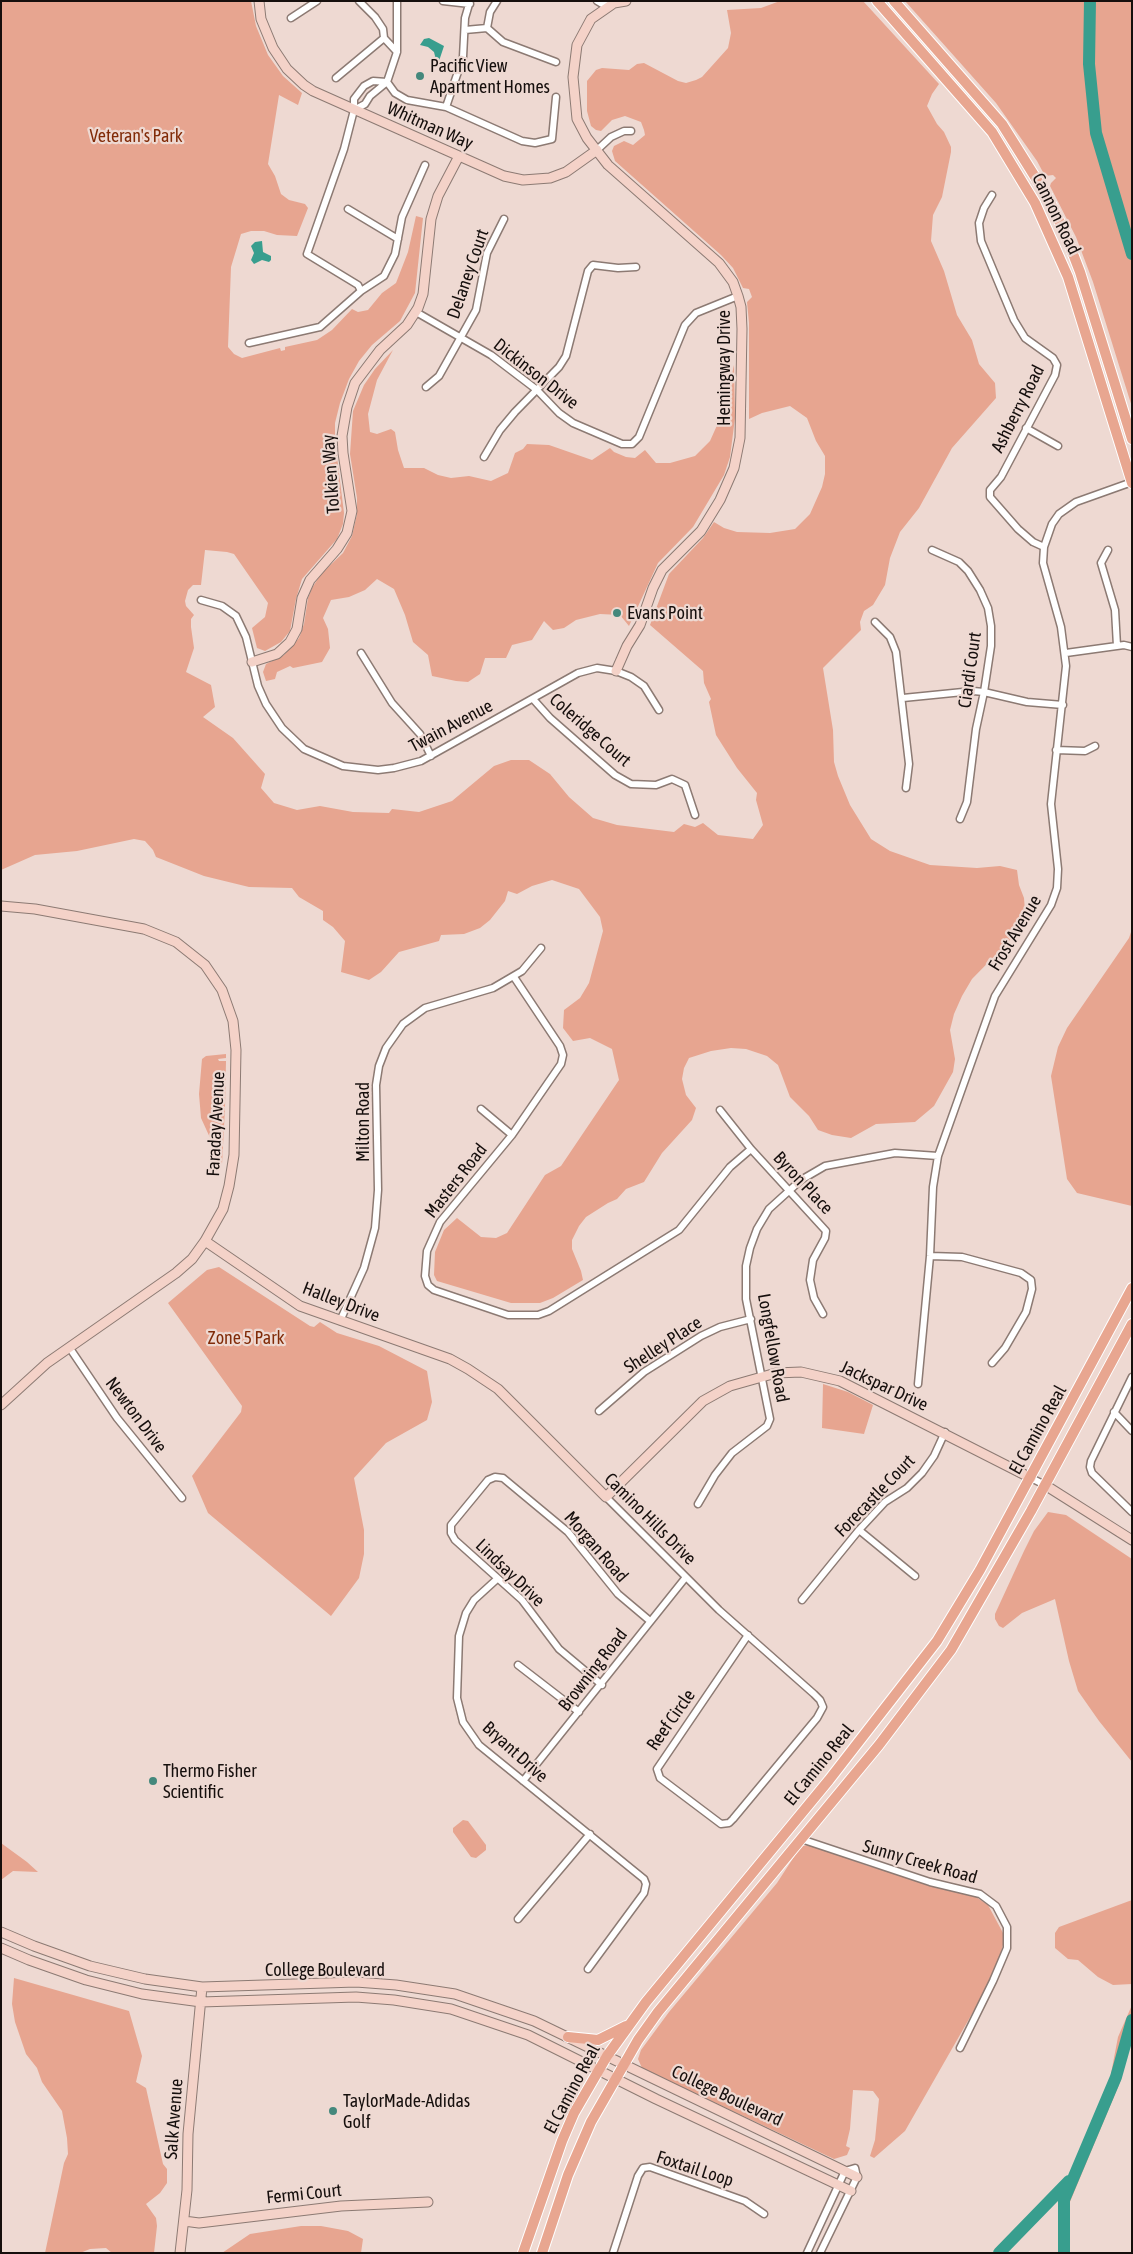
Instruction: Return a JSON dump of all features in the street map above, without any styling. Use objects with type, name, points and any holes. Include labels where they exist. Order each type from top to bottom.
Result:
[{"type":"main road","name":"Cannon Road","points":[[877,1],[992,132],[1035,203],[1068,277],[1132,482]]},
{"type":"main road","name":"Cannon Road","points":[[894,1],[1002,124],[1047,196],[1065,233],[1080,272],[1132,439]]},
{"type":"main road","name":"El Camino Real","points":[[523,2253],[562,2141],[607,2056],[627,2025],[829,1780],[938,1641],[1031,1478],[1132,1288]]},
{"type":"main road","name":"El Camino Real","points":[[542,2253],[568,2175],[591,2122],[638,2040],[658,2012],[879,1745],[951,1650],[1045,1486],[1132,1324]]},
{"type":"main road","points":[[568,2037],[598,2040],[627,2025]]},
{"type":"street","name":"Whitman Way","points":[[259,1],[261,19],[272,48],[287,69],[313,92],[504,176],[523,180],[538,180],[559,176],[597,150],[611,137],[624,131],[631,131]]},
{"type":"street","points":[[291,18],[317,1]]},
{"type":"street","points":[[359,1],[375,17],[382,29],[384,38],[397,52]]},
{"type":"street","points":[[354,110],[365,104],[370,96],[387,82],[397,52],[397,1]]},
{"type":"street","points":[[443,1],[470,2],[463,56],[446,107]]},
{"type":"street","points":[[487,28],[490,12],[497,1]]},
{"type":"street","points":[[597,1],[607,4]]},
{"type":"street","name":"Hemingway Drive","points":[[616,671],[627,646],[640,625],[653,588],[662,570],[701,531],[720,500],[734,468],[741,423],[741,307],[733,282],[719,263],[608,165],[587,138],[577,119],[574,77],[577,44],[591,19],[607,4],[626,1]]},
{"type":"street","points":[[465,30],[487,28],[503,42],[556,62]]},
{"type":"street","points":[[336,78],[384,38]]},
{"type":"street","points":[[361,291],[358,285],[307,254],[344,149],[354,110],[354,99],[364,86],[373,81],[387,82],[395,93],[407,100],[446,107],[522,141],[535,143],[552,139],[556,97]]},
{"type":"street","name":"Tolkien Way","points":[[252,662],[277,654],[290,642],[297,628],[302,598],[310,580],[337,549],[347,533],[352,511],[342,436],[346,407],[355,383],[380,350],[407,325],[416,312],[423,294],[431,219],[438,196],[460,156]]},
{"type":"street","points":[[249,343],[320,327],[361,291],[384,276],[395,254],[402,217],[425,165]]},
{"type":"street","name":"Ashberry Road","points":[[992,195],[984,208],[979,223],[982,241],[1014,320],[1025,338],[1053,358],[1057,365],[1055,374],[1001,477],[990,490],[990,497],[1018,529],[1033,542],[1044,547]]},
{"type":"street","points":[[348,209],[398,239]]},
{"type":"street","name":"Delaney Court","points":[[426,386],[439,376],[476,310],[487,253],[504,219]]},
{"type":"street","points":[[484,457],[500,430],[559,367],[566,356],[588,271],[593,265],[618,268],[636,267]]},
{"type":"street","name":"Dickinson Drive","points":[[416,312],[491,355],[537,390],[559,413],[573,423],[622,444],[632,444],[639,437],[685,325],[696,313],[738,296]]},
{"type":"street","points":[[1026,428],[1058,446]]},
{"type":"street","name":"Frost Avenue","points":[[918,1384],[930,1256],[933,1187],[938,1156],[994,996],[1051,905],[1058,888],[1058,869],[1051,804],[1056,750],[1063,705],[1066,653],[1061,627],[1043,563],[1044,547],[1052,524],[1065,510],[1076,502],[1132,482]]},
{"type":"street","name":"Ciardi Court","points":[[932,550],[959,562],[980,590],[988,608],[991,626],[984,692],[976,729],[967,802],[960,819]]},
{"type":"street","points":[[1108,550],[1101,563],[1115,610],[1117,646]]},
{"type":"street","name":"Twain Avenue","points":[[201,600],[222,606],[236,616],[246,637],[258,686],[266,704],[282,728],[304,749],[342,766],[368,770],[394,768],[421,761],[578,673],[597,668],[616,671],[632,677],[644,686],[659,710]]},
{"type":"street","points":[[875,622],[890,637],[896,652],[903,698],[909,764],[906,788]]},
{"type":"street","points":[[1066,653],[1117,646],[1132,647]]},
{"type":"street","points":[[361,653],[392,703],[420,734],[431,756]]},
{"type":"street","points":[[903,698],[984,692],[1026,702],[1063,705]]},
{"type":"street","name":"Coleridge Court","points":[[533,698],[550,718],[615,775],[631,784],[656,785],[672,779],[685,785],[695,815]]},
{"type":"street","points":[[1056,750],[1085,751],[1095,746]]},
{"type":"street","name":"Faraday Avenue","points":[[1,906],[34,909],[144,929],[176,942],[196,957],[213,976],[228,1004],[236,1035],[234,1140],[227,1196],[223,1209],[205,1241],[192,1259],[176,1273],[47,1363],[1,1405]]},
{"type":"street","name":"Milton Road","points":[[340,1321],[364,1268],[375,1228],[378,1190],[376,1085],[379,1066],[386,1048],[403,1024],[425,1008],[493,988],[514,977],[541,948]]},
{"type":"street","name":"Masters Road","points":[[514,977],[556,1039],[563,1055],[561,1064],[512,1134],[440,1222],[426,1251],[425,1276],[428,1285],[434,1290],[508,1315],[538,1315],[550,1311],[680,1230],[730,1167],[751,1148]]},
{"type":"street","points":[[481,1109],[512,1134]]},
{"type":"street","name":"Byron Place","points":[[720,1110],[751,1148],[826,1231],[825,1238],[814,1260],[810,1280],[814,1298],[823,1314]]},
{"type":"street","name":"Longfellow Road","points":[[698,1504],[714,1475],[732,1452],[767,1426],[770,1419],[763,1376],[746,1299],[746,1266],[757,1229],[770,1209],[788,1190],[814,1171],[837,1163],[895,1153],[938,1156]]},
{"type":"street","name":"Halley Drive","points":[[205,1241],[300,1306],[450,1359]]},
{"type":"street","points":[[930,1256],[962,1257],[1022,1273],[1030,1280],[1032,1289],[1026,1312],[1005,1348],[992,1363]]},
{"type":"street","name":"Shelley Place","points":[[599,1411],[644,1372],[701,1336],[720,1327],[751,1319]]},
{"type":"street","name":"Newton Drive","points":[[69,1347],[118,1418],[182,1498]]},
{"type":"street","name":"Camino Hills Drive","points":[[450,1359],[498,1389],[686,1577],[820,1700],[823,1707]]},
{"type":"street","name":"Jackspar Drive","points":[[606,1497],[703,1401],[730,1386],[776,1373],[801,1372],[840,1381],[945,1432],[1031,1478]]},
{"type":"street","points":[[1132,1377],[1091,1461],[1092,1473],[1132,1512]]},
{"type":"street","points":[[1114,1412],[1132,1431]]},
{"type":"street","name":"Forecastle Court","points":[[802,1600],[859,1530],[885,1502],[907,1488],[922,1473],[934,1456],[945,1432]]},
{"type":"street","name":"Lindsay Drive","points":[[496,1477],[488,1480],[452,1525],[451,1534],[454,1540],[522,1600],[559,1648],[602,1684]]},
{"type":"street","name":"Morgan Road","points":[[496,1477],[503,1478],[568,1532],[618,1594],[650,1621]]},
{"type":"street","points":[[1031,1478],[1132,1540]]},
{"type":"street","points":[[859,1530],[914,1576]]},
{"type":"street","name":"Browning Road","points":[[524,1781],[686,1577]]},
{"type":"street","name":"Bryant Drive","points":[[496,1579],[474,1600],[461,1626],[458,1648],[457,1698],[464,1722],[473,1739],[644,1879],[646,1884],[644,1892],[588,1969]]},
{"type":"street","name":"Reef Circle","points":[[748,1635],[658,1765],[660,1778],[717,1823],[729,1823],[817,1718],[823,1707]]},
{"type":"street","points":[[518,1665],[579,1712]]},
{"type":"street","points":[[518,1919],[590,1834]]},
{"type":"street","name":"Sunny Creek Road","points":[[801,1839],[879,1867],[980,1894],[996,1906],[1007,1927],[1007,1948],[960,2048]]},
{"type":"street","name":"College Boulevard","points":[[1,1932],[90,1966],[145,1979],[202,1987],[356,1982],[396,1985],[455,1994],[534,2021],[857,2177]]},
{"type":"street","name":"College Boulevard","points":[[1,1948],[86,1980],[142,1994],[201,2002],[356,1997],[394,2000],[451,2009],[528,2035],[851,2191]]},
{"type":"street","name":"Salk Avenue","points":[[180,2253],[184,2221],[188,2134],[202,1987]]},
{"type":"street","name":"Foxtail Loop","points":[[613,2253],[638,2176],[643,2168],[650,2167],[745,2201],[764,2214]]},
{"type":"street","points":[[807,2253],[845,2171]]},
{"type":"street","points":[[820,2253],[857,2177]]},
{"type":"street","name":"Fermi Court","points":[[184,2221],[200,2223],[341,2206],[428,2202]]},
{"type":"green space","name":"Veteran's Park","points":[[1,1],[251,1],[256,26],[268,55],[283,76],[302,93],[298,105],[279,95],[268,164],[275,176],[281,194],[289,200],[305,204],[308,208],[297,236],[277,235],[264,231],[251,231],[241,234],[231,267],[228,347],[234,354],[242,358],[280,348],[281,351],[285,350],[285,347],[317,340],[332,330],[352,309],[358,312],[368,310],[382,293],[396,283],[408,252],[416,216],[423,218],[415,293],[400,321],[372,345],[359,361],[349,379],[340,403],[335,423],[335,441],[344,513],[343,524],[337,539],[302,579],[290,631],[281,642],[265,651],[257,648],[252,628],[265,617],[268,603],[234,554],[227,552],[205,550],[201,585],[193,585],[188,590],[185,601],[186,606],[194,615],[191,619],[191,627],[194,648],[186,672],[211,685],[215,707],[203,717],[233,738],[265,774],[261,788],[274,803],[297,810],[320,806],[353,812],[389,813],[392,809],[419,812],[452,801],[494,766],[511,760],[529,760],[550,774],[569,797],[593,818],[617,825],[674,832],[684,824],[695,827],[703,823],[718,835],[753,839],[763,825],[756,800],[757,793],[737,768],[716,735],[709,702],[711,699],[704,683],[703,671],[650,625],[669,574],[703,538],[714,522],[724,528],[737,532],[770,533],[795,529],[810,514],[822,487],[825,474],[825,456],[816,441],[807,418],[790,406],[762,413],[749,419],[749,323],[747,302],[752,297],[749,289],[743,288],[733,268],[721,255],[615,161],[612,151],[614,146],[624,141],[633,145],[645,135],[644,130],[641,122],[625,116],[612,120],[601,131],[591,126],[587,111],[587,81],[596,70],[602,68],[629,70],[637,64],[644,63],[678,81],[686,83],[702,77],[728,48],[731,33],[727,10],[761,8],[780,1],[863,1],[939,84],[927,106],[944,132],[951,147],[951,152],[942,197],[933,215],[931,241],[944,271],[957,315],[972,340],[979,364],[995,383],[996,398],[952,448],[919,508],[900,532],[890,558],[885,585],[873,605],[864,611],[860,622],[861,630],[823,668],[833,730],[834,762],[850,805],[871,839],[890,851],[930,865],[977,868],[1000,866],[1017,870],[1019,885],[1024,898],[1025,911],[1022,928],[972,979],[962,996],[954,1014],[950,1030],[955,1059],[953,1072],[934,1106],[915,1122],[876,1124],[851,1138],[832,1135],[818,1130],[809,1116],[790,1097],[778,1065],[767,1056],[746,1049],[731,1048],[711,1051],[689,1058],[684,1068],[682,1079],[686,1095],[696,1108],[692,1120],[662,1153],[644,1182],[626,1189],[617,1199],[586,1217],[579,1226],[572,1240],[572,1249],[583,1280],[553,1298],[540,1303],[511,1303],[437,1281],[434,1275],[435,1252],[444,1230],[457,1218],[481,1237],[496,1238],[507,1233],[545,1175],[561,1166],[619,1080],[612,1049],[590,1038],[573,1041],[563,1028],[564,1010],[580,998],[589,983],[603,931],[600,917],[579,889],[552,880],[532,886],[517,894],[508,891],[505,901],[490,920],[480,928],[464,934],[441,935],[439,941],[399,952],[381,972],[369,980],[341,972],[345,941],[333,927],[323,920],[323,911],[299,897],[292,888],[249,887],[204,876],[156,857],[145,841],[134,839],[77,851],[35,855],[1,870]]},
{"type":"green space","points":[[905,1],[1132,1],[1132,407],[1093,282],[1076,237],[1050,186],[1056,178],[1053,175],[1045,176],[1037,161],[996,103]]},
{"type":"green space","points":[[393,350],[377,380],[368,414],[370,432],[377,434],[391,429],[395,432],[404,468],[424,468],[438,475],[451,478],[469,476],[491,481],[508,473],[515,453],[523,449],[527,444],[549,445],[592,460],[610,448],[614,452],[626,457],[635,458],[645,450],[656,463],[670,463],[695,456],[710,441],[723,412],[734,365],[735,418],[730,457],[724,475],[693,527],[658,563],[629,626],[620,615],[600,614],[576,620],[564,628],[553,630],[544,621],[532,640],[512,645],[506,658],[485,658],[480,674],[468,682],[456,681],[432,676],[428,655],[413,642],[405,615],[394,589],[377,579],[365,590],[349,597],[331,600],[323,618],[328,629],[330,648],[322,662],[293,668],[290,666],[277,672],[275,679],[266,681],[263,672],[266,664],[284,655],[299,638],[312,588],[321,574],[343,553],[352,536],[357,514],[357,498],[350,454],[353,411],[364,385],[375,369]]},
{"type":"green space","points":[[1132,929],[1132,1206],[1077,1193],[1067,1179],[1051,1076],[1058,1047],[1067,1028],[1129,938]]},
{"type":"green space","points":[[226,1054],[226,1058],[218,1059],[219,1061],[226,1061],[225,1107],[220,1104],[220,1098],[216,1099],[220,1107],[225,1108],[222,1164],[201,1118],[199,1094],[202,1059],[206,1056]]},
{"type":"green space","name":"Zone 5 Park","points":[[219,1267],[310,1326],[314,1327],[320,1322],[337,1333],[379,1346],[427,1371],[432,1402],[427,1420],[386,1443],[354,1478],[364,1530],[364,1554],[359,1578],[331,1616],[208,1513],[192,1476],[241,1412],[242,1406],[168,1303],[207,1270]]},
{"type":"green space","points":[[823,1384],[848,1392],[873,1405],[864,1434],[822,1428]]},
{"type":"green space","points":[[1048,1512],[1066,1515],[1132,1559],[1132,1762],[1078,1691],[1055,1599],[1022,1613],[1003,1628],[999,1626],[995,1619],[995,1614],[1024,1551],[1034,1531]]},
{"type":"green space","points":[[463,1820],[468,1821],[486,1845],[486,1850],[476,1858],[471,1857],[453,1832],[453,1828]]},
{"type":"green space","points":[[1,1843],[38,1872],[13,1871],[1,1880]]},
{"type":"green space","points":[[810,1845],[868,1866],[973,1895],[988,1905],[1003,1933],[1004,1941],[1001,1952],[985,1991],[905,2131],[874,2158],[870,2156],[875,2140],[879,2099],[873,2091],[853,2090],[850,2129],[846,2146],[850,2148],[847,2155],[834,2159],[642,2068],[638,2059],[641,2050],[669,2012],[777,1883],[801,1846]]},
{"type":"green space","points":[[1132,1900],[1132,1984],[1113,1985],[1098,1977],[1078,1960],[1068,1959],[1055,1948],[1055,1933],[1059,1927]]},
{"type":"green space","points":[[14,1978],[129,2011],[142,2056],[136,2082],[146,2088],[163,2164],[167,2169],[167,2183],[160,2193],[146,2204],[156,2218],[154,2253],[112,2253],[106,2248],[90,2249],[80,2253],[45,2253],[64,2163],[68,2154],[67,2138],[62,2111],[42,2082],[37,2068],[26,2054],[15,2022],[12,2004]]},
{"type":"green space","points":[[1132,2005],[1132,2034],[1126,2052],[1121,2080],[1067,2209],[1070,2253],[1058,2253],[1060,2199],[1082,2145],[1097,2117],[1109,2084],[1118,2037]]},
{"type":"green space","points":[[301,2226],[321,2226],[348,2231],[363,2239],[361,2253],[222,2253],[250,2234]]},
{"type":"water","points":[[429,38],[444,46],[437,67],[433,65],[434,52],[428,47],[420,45],[424,39]]},
{"type":"water","points":[[262,241],[263,252],[271,256],[271,260],[269,262],[262,260],[254,264],[251,260],[254,253],[251,246],[255,242]]},
{"type":"waterway","points":[[1090,1],[1089,64],[1096,133],[1132,254]]},
{"type":"waterway","points":[[1064,2253],[1064,2200],[1116,2077],[1132,2020]]},
{"type":"waterway","points":[[999,2253],[1069,2181]]},
{"type":"place","name":"Pacific View Apartment Homes","points":[[420,76]]},
{"type":"place","name":"Evans Point","points":[[617,613]]},
{"type":"place","name":"Thermo Fisher Scientific","points":[[153,1781]]},
{"type":"place","name":"TaylorMade-Adidas Golf","points":[[333,2111]]}]
